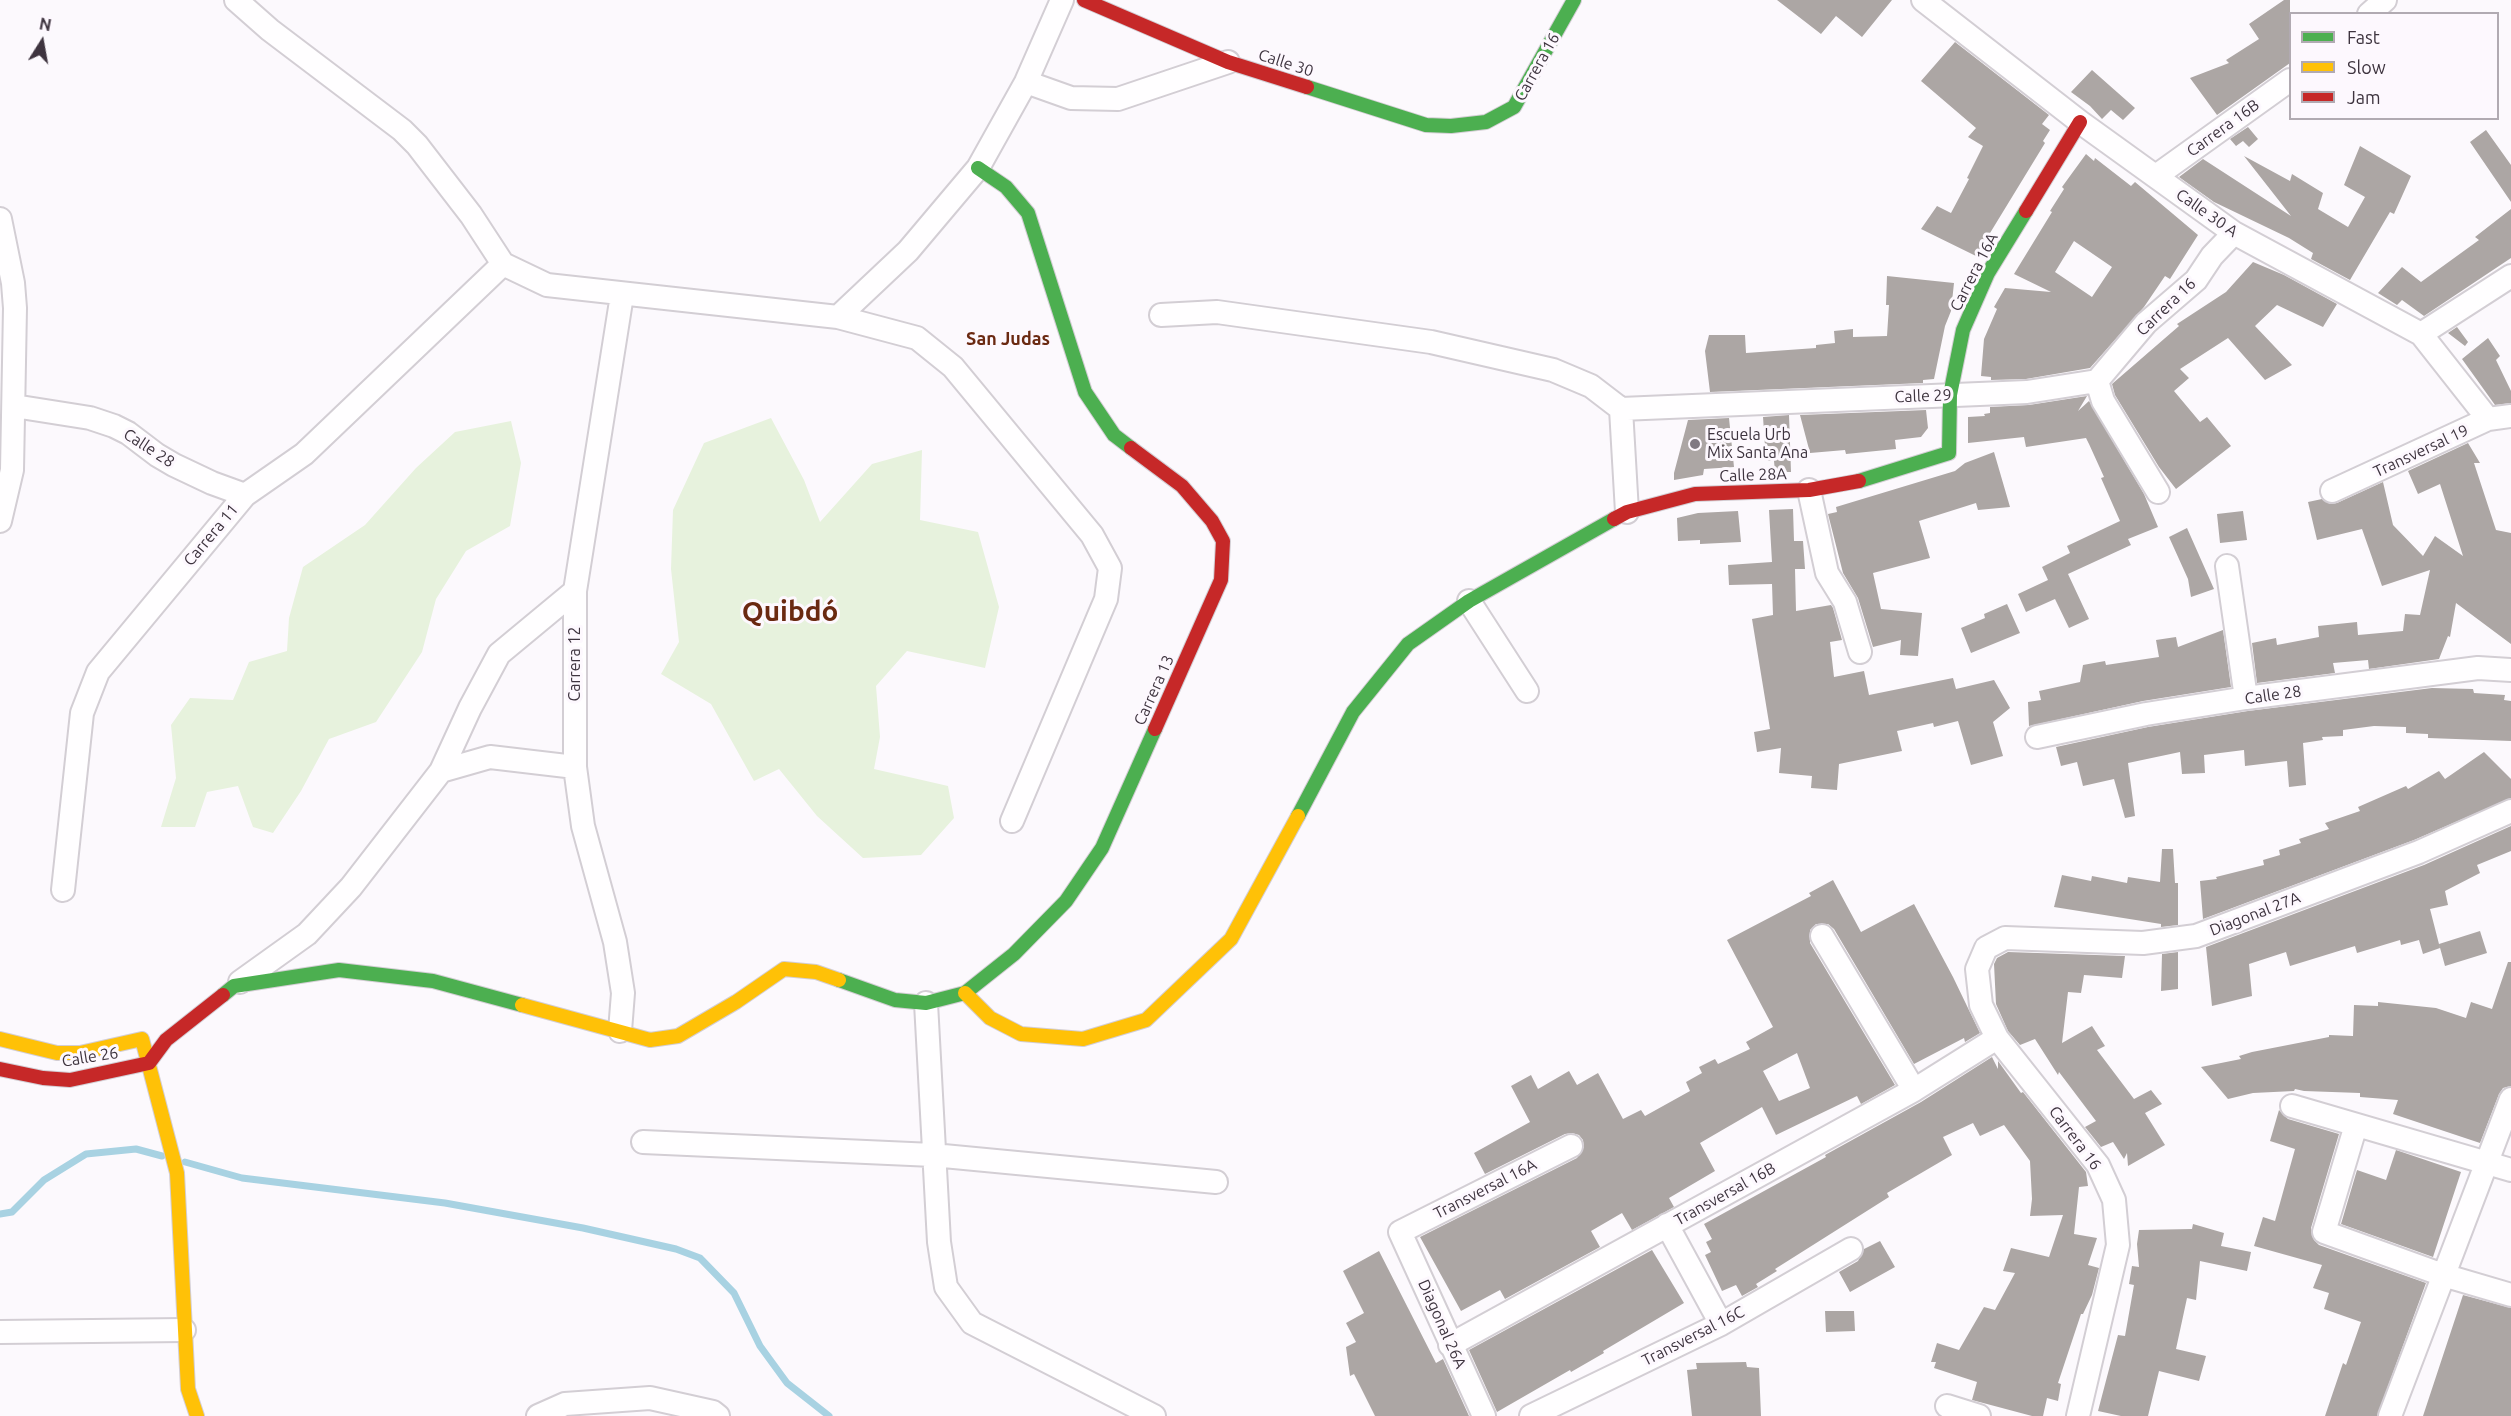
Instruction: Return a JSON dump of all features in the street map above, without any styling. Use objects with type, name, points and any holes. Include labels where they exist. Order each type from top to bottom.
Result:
[{"type":"street","points":[[236,0],[270,30],[402,130],[471,215],[503,264],[547,285],[838,317],[916,338],[953,367],[1092,535],[1110,568],[1106,599],[1012,821]]},
{"type":"street","points":[[838,317],[908,251],[978,168],[1026,82],[1062,0]]},
{"type":"street","name":"Calle 30","points":[[1084,0],[1228,62],[1426,125],[1450,126],[1486,122]]},
{"type":"street","name":"Carrera 16","points":[[1486,122],[1514,108],[1574,0]]},
{"type":"street","name":"Calle 30 A","points":[[1923,0],[2080,122],[2234,233],[2421,334],[2488,419]]},
{"type":"street","points":[[2371,12],[2385,0]]},
{"type":"street","points":[[1026,82],[1071,98],[1118,99],[1228,62]]},
{"type":"street","name":"Carrera 16B","points":[[2156,176],[2289,81]]},
{"type":"street","name":"Carrera 16A","points":[[1949,453],[1950,395],[1963,330],[1988,273],[2080,122]]},
{"type":"street","name":"Carrera 13","points":[[965,993],[1014,954],[1066,902],[1102,848],[1221,580],[1223,542],[1212,522],[1182,486],[1114,435],[1085,392],[1028,213],[1006,187],[978,168]]},
{"type":"street","points":[[0,219],[13,283],[15,308],[14,406],[6,428],[12,470],[0,521]]},
{"type":"street","name":"Carrera 16","points":[[2097,381],[2146,323],[2196,280],[2212,256],[2234,233]]},
{"type":"street","name":"Carrera 11","points":[[63,890],[82,713],[98,672],[245,495],[303,454],[503,264]]},
{"type":"street","points":[[2421,334],[2511,276]]},
{"type":"street","name":"Carrera 12","points":[[620,1031],[622,993],[615,942],[583,826],[575,767],[575,591],[622,295]]},
{"type":"street","points":[[1161,315],[1217,312],[1431,342],[1553,370],[1591,386],[1621,409],[1627,512]]},
{"type":"street","points":[[2097,381],[2103,401],[2158,492]]},
{"type":"street","name":"Calle 29","points":[[1621,409],[2027,392],[2097,381]]},
{"type":"street","name":"Calle 28","points":[[14,406],[90,418],[114,426],[174,465],[245,495]]},
{"type":"street","name":"Transversal 19","points":[[2332,491],[2488,419],[2511,416]]},
{"type":"street","name":"Calle 28A","points":[[965,993],[990,1018],[1021,1034],[1083,1039],[1146,1020],[1231,939],[1353,712],[1408,644],[1469,601],[1627,512],[1695,494],[1809,490],[1859,481],[1949,453]]},
{"type":"street","points":[[1809,490],[1827,573],[1845,602],[1860,652]]},
{"type":"street","points":[[2227,566],[2246,698]]},
{"type":"street","points":[[148,1063],[166,1040],[234,986],[307,934],[351,887],[441,771],[470,708],[499,654],[575,591]]},
{"type":"street","points":[[1469,601],[1527,691]]},
{"type":"street","name":"Calle 28","points":[[2037,737],[2146,714],[2246,698],[2478,668],[2511,670]]},
{"type":"street","points":[[441,771],[490,757],[575,767]]},
{"type":"street","name":"Diagonal 27A","points":[[1986,948],[2005,938],[2143,943],[2196,936],[2419,852],[2511,811]]},
{"type":"street","points":[[1822,936],[1914,1090]]},
{"type":"street","name":"Carrera 16","points":[[1986,948],[1977,969],[1982,1005],[1997,1038],[2098,1165],[2114,1200],[2118,1245],[2078,1416]]},
{"type":"street","points":[[234,986],[339,970],[433,981],[650,1040],[678,1036],[736,1002],[784,969],[816,972],[895,1000],[926,1003],[965,993]]},
{"type":"street","points":[[926,1003],[939,1242],[946,1287],[972,1323],[1154,1416]]},
{"type":"street","name":"Transversal 16B","points":[[1450,1345],[1914,1090],[1997,1038]]},
{"type":"street","name":"Calle 26","points":[[0,1039],[57,1053],[80,1053],[142,1039]]},
{"type":"street","points":[[166,1040],[142,1039],[177,1173],[188,1389],[197,1416]]},
{"type":"street","name":"Calle 26","points":[[0,1069],[43,1078],[70,1080],[148,1063]]},
{"type":"street","points":[[2390,1416],[2511,1099]]},
{"type":"street","points":[[2292,1106],[2511,1170]]},
{"type":"street","points":[[2356,1125],[2324,1232],[2443,1275],[2511,1295]]},
{"type":"street","points":[[643,1142],[933,1155],[1216,1182]]},
{"type":"street","name":"Transversal 16A","points":[[1400,1232],[1571,1146]]},
{"type":"street","points":[[1667,1225],[1721,1324]]},
{"type":"street","name":"Diagonal 26A","points":[[1400,1232],[1484,1416]]},
{"type":"street","name":"Transversal 16C","points":[[1531,1416],[1721,1324],[1851,1249]]},
{"type":"street","points":[[0,1332],[184,1330]]},
{"type":"street","points":[[538,1416],[565,1404],[650,1398],[713,1412],[718,1416]]},
{"type":"street","points":[[1947,1406],[1978,1416]]},
{"type":"green space","points":[[771,418],[804,480],[820,522],[872,464],[922,450],[920,520],[978,532],[999,607],[985,668],[907,651],[876,686],[880,737],[874,769],[948,786],[954,818],[921,855],[863,858],[817,816],[779,769],[754,781],[711,704],[661,674],[679,642],[671,569],[673,510],[704,443]]},
{"type":"green space","points":[[511,421],[521,463],[510,526],[466,551],[436,599],[422,652],[376,722],[329,739],[301,791],[273,833],[253,827],[238,786],[207,792],[195,827],[161,827],[176,778],[171,725],[190,698],[233,700],[249,662],[287,651],[289,618],[303,567],[365,525],[416,468],[455,432]]},
{"type":"building","points":[[1777,0],[1892,0],[1862,37],[1836,16],[1821,34]]},
{"type":"building","points":[[2284,0],[2290,0],[2289,64],[2217,115],[2190,78],[2229,63],[2226,60],[2259,39],[2249,24]]},
{"type":"building","points":[[1955,42],[2049,115],[2042,124],[2050,130],[2043,141],[2045,143],[1976,256],[1921,229],[1937,206],[1951,213],[1983,146],[1968,137],[1976,128],[1921,81]]},
{"type":"building","points":[[2092,70],[2135,108],[2123,120],[2111,110],[2102,119],[2090,106],[2071,92]]},
{"type":"building","points":[[2248,127],[2258,139],[2249,147],[2243,141],[2236,146],[2230,139]]},
{"type":"building","points":[[2486,130],[2511,165],[2511,202],[2470,142]]},
{"type":"building","points":[[2360,146],[2411,176],[2394,214],[2390,212],[2350,280],[2311,259],[2313,253],[2289,238],[2214,202],[2179,177],[2203,159],[2291,216],[2244,156],[2290,181],[2292,174],[2323,193],[2318,209],[2348,227],[2365,197],[2344,185]]},
{"type":"building","points":[[2086,154],[2094,161],[2095,158],[2131,186],[2135,182],[2198,235],[2170,279],[2165,276],[2144,307],[2090,368],[2026,379],[1991,380],[1991,377],[1981,376],[1984,339],[1997,309],[1994,307],[2005,288],[2051,292],[2014,274],[2052,212],[2050,211],[2064,189],[2062,187]],"holes":[[[2074,241],[2112,267],[2092,297],[2055,272]]]},
{"type":"building","points":[[2511,209],[2511,258],[2424,316],[2402,300],[2397,305],[2378,293],[2402,267],[2421,282],[2479,240],[2475,237]]},
{"type":"building","points":[[2253,262],[2284,275],[2337,304],[2323,327],[2277,305],[2255,326],[2292,365],[2265,380],[2228,338],[2180,369],[2189,378],[2174,391],[2200,422],[2207,417],[2231,446],[2176,489],[2159,467],[2115,395],[2112,384],[2179,326],[2177,324],[2226,292]]},
{"type":"building","points":[[1887,276],[1954,283],[1951,311],[1945,326],[1934,379],[1923,380],[1923,383],[1710,392],[1705,351],[1709,335],[1745,335],[1746,353],[1816,348],[1816,345],[1835,343],[1834,331],[1853,329],[1853,337],[1887,336],[1889,305],[1886,305]]},
{"type":"building","points":[[2457,327],[2468,342],[2465,346],[2448,333]]},
{"type":"building","points":[[2488,338],[2500,356],[2496,360],[2511,391],[2511,403],[2495,405],[2462,359]]},
{"type":"building","points":[[2087,396],[2078,411],[2089,401],[2144,494],[2158,527],[2128,539],[2131,545],[2068,574],[2089,619],[2069,628],[2055,599],[2026,612],[2018,594],[2048,580],[2042,567],[2070,553],[2067,546],[2120,521],[2089,444],[2086,438],[2026,447],[2024,437],[1968,443],[1968,417],[1985,416],[1984,414],[1990,413],[1990,407],[2029,405]]},
{"type":"building","points":[[1926,410],[1928,428],[1921,437],[1895,440],[1896,449],[1846,454],[1845,450],[1810,453],[1800,415]]},
{"type":"building","points":[[1789,415],[1791,472],[1775,472],[1774,461],[1766,461],[1763,417]]},
{"type":"building","points":[[1729,418],[1734,467],[1704,469],[1703,475],[1674,480],[1688,420]]},
{"type":"building","points":[[2468,443],[2480,463],[2474,463],[2496,530],[2511,533],[2511,644],[2456,603],[2450,637],[2448,636],[2439,659],[2369,669],[2368,660],[2333,663],[2335,673],[2257,683],[2252,643],[2276,638],[2277,645],[2319,637],[2318,626],[2357,622],[2358,635],[2403,631],[2405,614],[2420,615],[2430,570],[2382,586],[2362,529],[2317,540],[2308,502],[2322,499],[2330,504],[2337,503],[2383,482],[2393,525],[2423,556],[2435,536],[2463,556],[2440,484],[2418,494],[2408,471]]},
{"type":"building","points":[[1994,452],[2010,507],[1978,510],[1976,503],[1919,521],[1930,558],[1873,573],[1881,609],[1922,613],[1918,656],[1900,655],[1901,640],[1873,647],[1858,598],[1843,573],[1828,514],[1837,512],[1836,507],[1955,471],[1965,463]]},
{"type":"building","points":[[1793,509],[1794,541],[1803,541],[1805,569],[1795,569],[1796,611],[1831,605],[1833,608],[1842,640],[1830,642],[1834,677],[1864,671],[1869,695],[1953,678],[1956,689],[1994,680],[2010,708],[1993,722],[2003,756],[1971,765],[1958,721],[1934,727],[1933,723],[1897,731],[1902,751],[1839,764],[1837,790],[1811,788],[1812,776],[1779,773],[1781,748],[1757,752],[1754,732],[1770,729],[1752,619],[1773,615],[1772,584],[1729,585],[1728,565],[1772,562],[1769,510]]},
{"type":"building","points":[[1738,511],[1741,542],[1700,544],[1700,540],[1678,541],[1677,518],[1698,513]]},
{"type":"building","points":[[2243,511],[2247,540],[2220,543],[2217,514]]},
{"type":"building","points":[[2187,528],[2214,589],[2191,597],[2188,579],[2169,537]]},
{"type":"building","points":[[2007,604],[2020,633],[1971,653],[1961,628],[1985,618],[1984,614]]},
{"type":"building","points":[[2223,630],[2231,687],[2143,701],[2029,726],[2028,702],[2041,700],[2039,691],[2080,682],[2083,665],[2105,661],[2106,665],[2159,657],[2156,640],[2176,637],[2178,647]]},
{"type":"building","points":[[2432,688],[2473,689],[2474,693],[2505,695],[2504,700],[2511,701],[2511,741],[2428,738],[2428,734],[2406,733],[2406,727],[2374,726],[2343,730],[2343,736],[2322,737],[2323,740],[2303,743],[2306,785],[2289,787],[2287,761],[2245,766],[2244,750],[2204,755],[2205,773],[2182,774],[2180,752],[2128,763],[2135,816],[2125,818],[2114,779],[2083,786],[2077,762],[2061,766],[2056,747],[2148,727],[2248,711]]},
{"type":"building","points":[[2484,752],[2511,779],[2511,798],[2414,840],[2203,919],[2200,881],[2217,879],[2216,877],[2264,865],[2263,860],[2280,855],[2279,850],[2301,843],[2299,839],[2329,829],[2325,823],[2360,811],[2358,807],[2406,786],[2408,789],[2439,771],[2445,779]]},
{"type":"building","points":[[2511,826],[2511,851],[2477,865],[2480,873],[2445,891],[2448,905],[2430,909],[2440,948],[2423,954],[2419,940],[2401,945],[2400,940],[2357,953],[2355,946],[2290,966],[2286,952],[2249,964],[2252,996],[2212,1006],[2206,947],[2424,865]]},
{"type":"building","points":[[2162,849],[2173,849],[2175,883],[2178,883],[2178,925],[2161,927],[2161,924],[2054,907],[2062,875],[2091,881],[2092,876],[2127,883],[2128,877],[2160,882]]},
{"type":"building","points":[[1833,880],[1861,932],[1914,904],[1980,1033],[1965,1042],[1964,1038],[1914,1064],[1834,929],[1828,924],[1816,924],[1810,930],[1810,943],[1895,1085],[1861,1104],[1857,1096],[1776,1135],[1762,1107],[1700,1143],[1715,1171],[1669,1198],[1674,1207],[1632,1230],[1622,1213],[1591,1231],[1600,1247],[1505,1299],[1500,1290],[1461,1311],[1420,1237],[1577,1158],[1584,1147],[1579,1135],[1565,1134],[1485,1174],[1474,1153],[1530,1122],[1511,1086],[1531,1075],[1538,1089],[1569,1071],[1577,1085],[1598,1073],[1623,1119],[1641,1110],[1645,1116],[1690,1091],[1686,1082],[1702,1073],[1699,1067],[1715,1059],[1718,1064],[1750,1049],[1746,1042],[1773,1027],[1727,940],[1811,896],[1809,893]],"holes":[[[1797,1053],[1810,1088],[1779,1101],[1763,1071]]]},
{"type":"building","points":[[2480,931],[2487,953],[2445,966],[2439,944]]},
{"type":"building","points":[[2008,952],[2125,956],[2122,978],[2084,975],[2081,993],[2068,992],[2062,1043],[2092,1026],[2105,1046],[2097,1050],[2134,1099],[2151,1090],[2162,1104],[2145,1113],[2165,1145],[2128,1166],[2127,1153],[2124,1159],[2113,1142],[2101,1147],[2085,1127],[2096,1121],[2059,1072],[2058,1075],[2035,1039],[2020,1045],[2008,1031],[1996,1004],[1994,964],[1997,958]]},
{"type":"building","points":[[2178,952],[2178,989],[2161,991],[2162,954]]},
{"type":"building","points":[[2508,962],[2511,962],[2511,1086],[2503,1088],[2499,1094],[2480,1143],[2393,1114],[2398,1100],[2360,1097],[2360,1093],[2295,1089],[2294,1091],[2253,1093],[2228,1099],[2201,1067],[2241,1059],[2239,1056],[2252,1052],[2329,1037],[2329,1035],[2353,1036],[2354,1005],[2378,1006],[2378,1002],[2436,1008],[2466,1018],[2471,1002],[2492,1009]]},
{"type":"building","points":[[1992,1057],[1998,1069],[1998,1061],[2021,1093],[2023,1092],[2086,1172],[2088,1186],[2079,1187],[2074,1234],[2097,1238],[2088,1265],[2099,1268],[2092,1295],[2081,1314],[2058,1383],[2061,1384],[2058,1401],[2047,1398],[2043,1416],[2032,1416],[1972,1400],[1977,1382],[1934,1368],[1936,1362],[1931,1362],[1937,1343],[1959,1350],[1984,1307],[1995,1310],[2015,1273],[2003,1271],[2011,1248],[2049,1257],[2063,1215],[2030,1216],[2032,1199],[2030,1161],[2004,1125],[1980,1136],[1973,1123],[1943,1137],[1952,1155],[1887,1193],[1889,1197],[1775,1269],[1777,1271],[1756,1284],[1758,1287],[1742,1296],[1736,1285],[1722,1291],[1705,1255],[1711,1252],[1706,1242],[1712,1239],[1704,1224],[1921,1102]]},
{"type":"building","points":[[2279,1110],[2288,1119],[2339,1134],[2311,1228],[2314,1240],[2319,1245],[2426,1283],[2377,1416],[2325,1416],[2343,1363],[2346,1365],[2361,1322],[2324,1309],[2329,1293],[2313,1288],[2322,1265],[2254,1246],[2263,1217],[2275,1221],[2295,1149],[2270,1141]]},
{"type":"building","points":[[2396,1150],[2461,1172],[2433,1257],[2341,1224],[2357,1170],[2386,1180]]},
{"type":"building","points":[[2193,1224],[2224,1233],[2221,1246],[2251,1252],[2247,1271],[2200,1261],[2196,1300],[2187,1298],[2176,1349],[2206,1356],[2199,1381],[2159,1371],[2148,1416],[2121,1416],[2098,1411],[2118,1335],[2125,1336],[2134,1285],[2129,1284],[2132,1266],[2139,1267],[2137,1244],[2139,1230],[2192,1229]]},
{"type":"building","points":[[1880,1241],[1895,1267],[1850,1292],[1839,1272],[1858,1261],[1864,1249]]},
{"type":"building","points":[[1652,1250],[1684,1303],[1603,1351],[1604,1353],[1497,1412],[1469,1350]]},
{"type":"building","points":[[1379,1251],[1436,1363],[1443,1359],[1469,1416],[1375,1416],[1354,1374],[1350,1376],[1346,1347],[1356,1342],[1346,1323],[1364,1313],[1343,1271]]},
{"type":"building","points":[[2463,1295],[2511,1308],[2511,1416],[2423,1416]]},
{"type":"building","points":[[1825,1311],[1854,1311],[1855,1331],[1826,1332]]},
{"type":"building","points":[[1746,1362],[1747,1367],[1759,1368],[1761,1416],[1692,1416],[1687,1370],[1697,1369],[1696,1363]]},
{"type":"waterway","points":[[0,1214],[12,1212],[44,1180],[86,1154],[136,1149],[162,1156]]},
{"type":"waterway","points":[[185,1162],[242,1178],[445,1203],[583,1228],[676,1249],[700,1258],[734,1293],[760,1346],[787,1383],[829,1416]]},
{"type":"traffic: fast","points":[[1307,87],[1426,125],[1451,126],[1486,122],[1514,107],[1574,0]]},
{"type":"traffic: fast","points":[[978,168],[1006,187],[1028,213],[1085,392],[1114,435],[1131,448]]},
{"type":"traffic: fast","points":[[1859,481],[1949,453],[1950,395],[1963,330],[1988,273],[2026,211]]},
{"type":"traffic: fast","points":[[1298,816],[1353,712],[1408,644],[1469,601],[1614,519]]},
{"type":"traffic: fast","points":[[839,980],[895,1000],[926,1003],[965,993],[1014,954],[1066,901],[1102,848],[1155,729]]},
{"type":"traffic: fast","points":[[223,995],[234,986],[339,970],[433,981],[522,1005]]},
{"type":"traffic: slow","points":[[965,993],[990,1018],[1021,1034],[1083,1039],[1146,1020],[1231,939],[1298,816]]},
{"type":"traffic: slow","points":[[522,1005],[650,1040],[678,1036],[736,1002],[784,969],[816,972],[839,980]]},
{"type":"traffic: slow","points":[[0,1039],[57,1053],[80,1053],[142,1039],[177,1173],[188,1389],[197,1416]]},
{"type":"traffic: jam","points":[[1084,0],[1228,62],[1307,87]]},
{"type":"traffic: jam","points":[[2026,211],[2080,122]]},
{"type":"traffic: jam","points":[[1131,448],[1182,486],[1212,521],[1223,541],[1221,580],[1155,729]]},
{"type":"traffic: jam","points":[[1614,519],[1627,512],[1695,494],[1809,490],[1859,481]]},
{"type":"traffic: jam","points":[[0,1069],[43,1078],[70,1080],[149,1063],[166,1040],[223,995]]},
{"type":"place","name":"Escuela Urb Mix Santa Ana","points":[[1695,444]]},
{"type":"district","name":"San Judas","points":[[1008,339]]},
{"type":"district","name":"Quibdó","points":[[790,612]]}]
